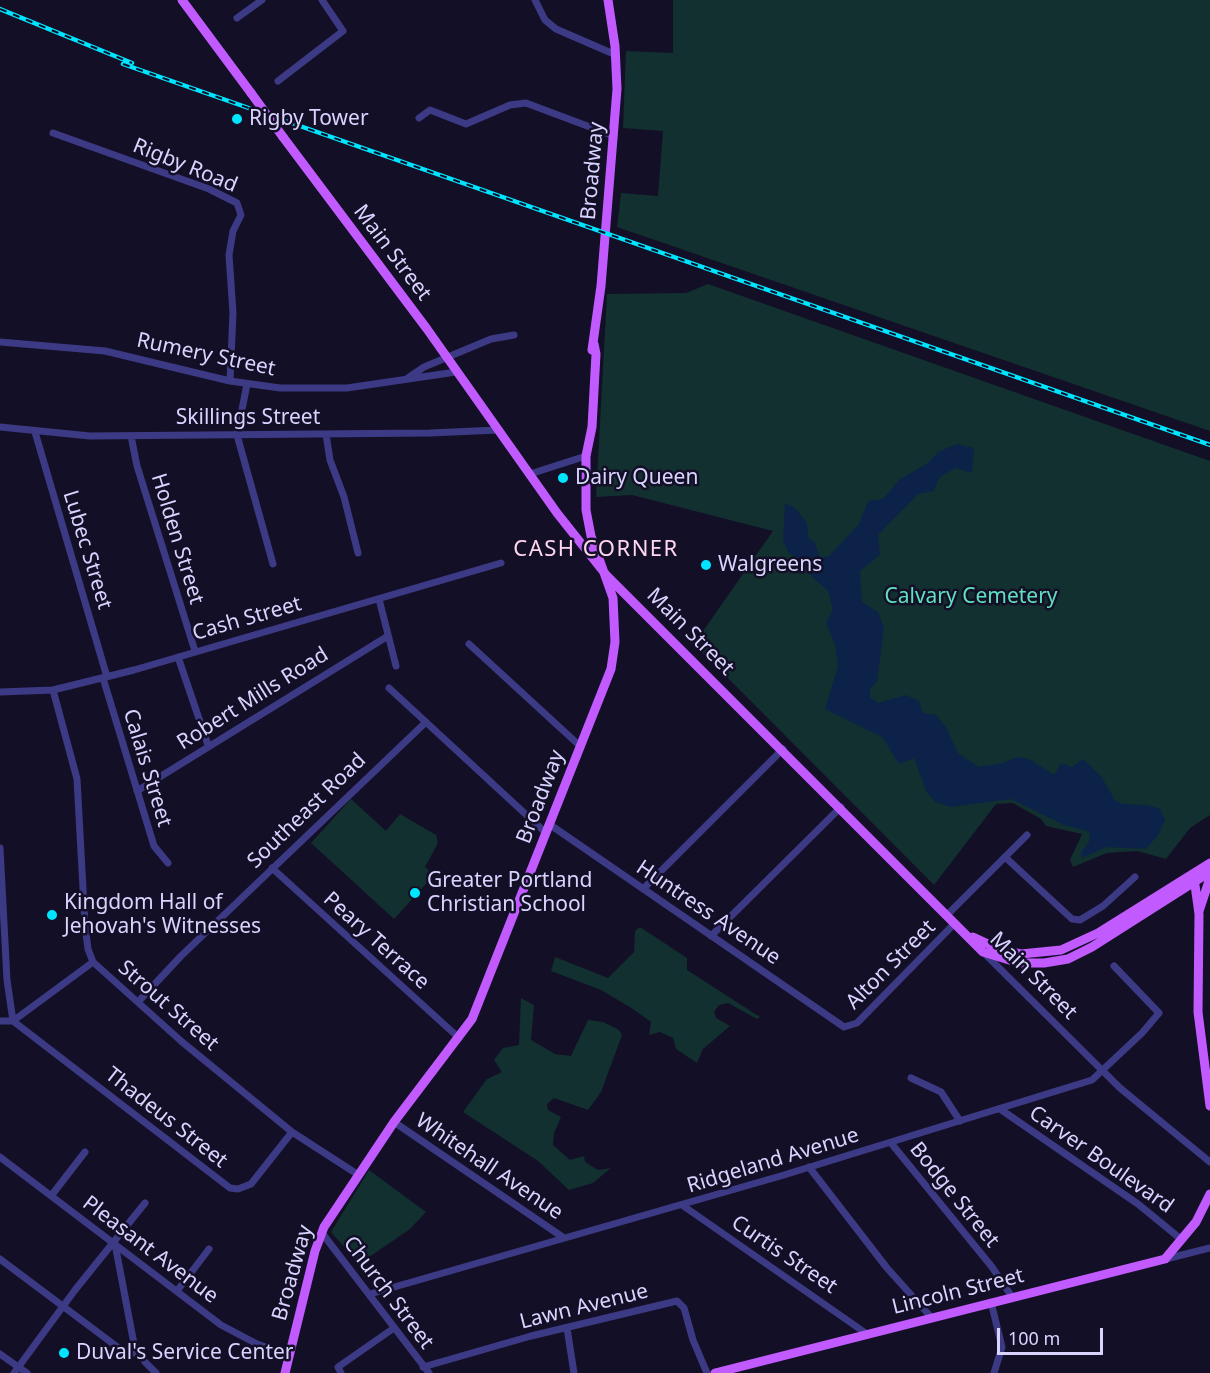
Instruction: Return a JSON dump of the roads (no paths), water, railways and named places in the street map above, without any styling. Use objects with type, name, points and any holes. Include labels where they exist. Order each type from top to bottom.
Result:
[{"type":"main road","name":"Main Street","points":[[182,0],[530,474],[608,576],[841,807],[983,952]]},
{"type":"main road","name":"Broadway","points":[[285,1373],[322,1233],[357,1174],[459,1038],[478,1008],[611,669],[614,652],[614,610],[608,576],[588,523],[586,456],[589,432],[592,427],[596,354],[594,344],[614,136],[616,55],[609,0]]},
{"type":"main road","points":[[983,952],[1019,963],[1044,963],[1068,958],[1092,947],[1194,878],[1210,863]]},
{"type":"main road","points":[[958,926],[1001,950],[1021,954],[1050,953],[1072,946],[1098,933],[1194,878],[1210,872]]},
{"type":"main road","points":[[1194,878],[1199,914],[1198,1012],[1210,1106]]},
{"type":"main road","points":[[1199,914],[1210,878]]},
{"type":"main road","points":[[1165,1259],[1196,1222],[1210,1194]]},
{"type":"main road","name":"Lincoln Street","points":[[715,1373],[1165,1259]]},
{"type":"street","points":[[237,18],[262,0]]},
{"type":"street","points":[[278,81],[343,31],[322,0]]},
{"type":"street","points":[[535,0],[545,21],[556,29],[616,55]]},
{"type":"street","points":[[419,118],[430,110],[466,124],[510,105],[526,103],[614,136]]},
{"type":"street","name":"Rigby Road","points":[[53,133],[209,189],[237,203],[241,214],[233,231],[229,255],[233,313],[230,381]]},
{"type":"street","name":"Rumery Street","points":[[406,380],[424,367],[490,339],[514,335]]},
{"type":"street","name":"Rumery Street","points":[[0,342],[105,351],[230,381],[323,389],[456,372]]},
{"type":"street","points":[[248,384],[237,435],[273,564]]},
{"type":"street","name":"Skillings Street","points":[[0,428],[90,436],[498,430]]},
{"type":"street","name":"Lubec Street","points":[[35,432],[105,677]]},
{"type":"street","points":[[326,434],[330,460],[344,497],[358,553]]},
{"type":"street","name":"Holden Street","points":[[131,436],[137,466],[195,651]]},
{"type":"street","points":[[530,474],[586,456]]},
{"type":"street","name":"Cash Street","points":[[0,692],[53,690],[105,677],[501,563]]},
{"type":"street","points":[[379,599],[396,666]]},
{"type":"street","name":"Robert Mills Road","points":[[136,791],[388,636]]},
{"type":"street","points":[[470,644],[580,746]]},
{"type":"street","points":[[178,657],[208,745]]},
{"type":"street","name":"Calais Street","points":[[105,677],[136,791],[154,846],[168,863]]},
{"type":"street","name":"Huntress Avenue","points":[[389,688],[548,829],[643,889],[839,1026],[848,1027]]},
{"type":"street","name":"Strout Street","points":[[53,690],[77,779],[85,925],[88,949],[93,962],[292,1132],[357,1174]]},
{"type":"street","name":"Southeast Road","points":[[138,1002],[157,980],[272,868],[426,722]]},
{"type":"street","points":[[643,889],[783,749]]},
{"type":"street","points":[[711,936],[841,807]]},
{"type":"street","points":[[947,915],[1027,835]]},
{"type":"street","points":[[0,848],[7,981],[13,1021]]},
{"type":"street","points":[[1005,857],[1072,919],[1080,920],[1103,906],[1136,877]]},
{"type":"street","name":"Peary Terrace","points":[[272,868],[459,1038]]},
{"type":"street","name":"Alton Street","points":[[848,1027],[857,1023],[958,926]]},
{"type":"street","name":"Main Street","points":[[983,952],[1103,1072],[1210,1162]]},
{"type":"street","points":[[0,1021],[13,1021],[93,962]]},
{"type":"street","name":"Ridgeland Avenue","points":[[370,1294],[682,1205],[1092,1080],[1103,1072],[1159,1013],[1114,966]]},
{"type":"street","name":"Thadeus Street","points":[[13,1021],[230,1188],[238,1189],[251,1184],[292,1132]]},
{"type":"street","points":[[911,1078],[941,1092],[960,1121]]},
{"type":"street","name":"Carver Boulevard","points":[[1000,1109],[1138,1204],[1182,1240]]},
{"type":"street","name":"Whitehall Avenue","points":[[394,1122],[564,1238]]},
{"type":"street","name":"Bodge Street","points":[[891,1143],[992,1267],[1012,1297]]},
{"type":"street","points":[[51,1196],[85,1152]]},
{"type":"street","name":"Pleasant Avenue","points":[[0,1157],[235,1333],[289,1355]]},
{"type":"street","points":[[809,1167],[887,1268],[931,1317]]},
{"type":"street","points":[[16,1370],[146,1203]]},
{"type":"street","name":"Curtis Street","points":[[682,1205],[867,1334]]},
{"type":"street","name":"Church Street","points":[[322,1233],[426,1370]]},
{"type":"street","points":[[115,1244],[123,1276],[128,1318],[139,1354],[156,1373]]},
{"type":"street","name":"Lincoln Street","points":[[1165,1259],[1210,1248]]},
{"type":"street","points":[[177,1291],[209,1249]]},
{"type":"street","points":[[0,1259],[120,1349],[139,1354]]},
{"type":"street","name":"Lawn Avenue","points":[[426,1370],[567,1328],[677,1301],[687,1314],[693,1340],[707,1373]]},
{"type":"street","points":[[992,1302],[1002,1347],[994,1373]]},
{"type":"street","points":[[342,1373],[338,1367],[394,1328]]},
{"type":"street","points":[[567,1328],[574,1373]]},
{"type":"street","points":[[0,1354],[16,1370],[27,1373]]},
{"type":"water","points":[[957,444],[974,448],[972,473],[955,468],[939,478],[934,491],[918,494],[878,535],[880,555],[860,571],[862,602],[878,612],[884,628],[877,681],[870,689],[870,697],[878,703],[906,695],[919,701],[923,713],[936,715],[946,727],[958,753],[979,767],[1003,763],[1017,757],[1029,759],[1054,775],[1061,763],[1072,767],[1083,759],[1101,776],[1115,800],[1122,804],[1147,805],[1160,809],[1165,820],[1159,834],[1146,849],[1106,847],[1082,858],[1081,852],[1089,842],[1090,832],[1064,825],[1011,799],[951,807],[935,802],[926,791],[914,758],[899,764],[882,737],[825,709],[838,666],[835,644],[826,623],[833,609],[828,591],[808,573],[804,563],[789,553],[783,541],[785,503],[795,508],[807,523],[808,537],[815,543],[820,558],[829,556],[859,524],[868,501],[883,499],[899,480],[928,463],[938,452]]},
{"type":"railway","points":[[0,9],[132,63]]},
{"type":"railway","points":[[123,64],[1210,445]]},
{"type":"place","name":"Rigby Tower","points":[[237,119]]},
{"type":"place","name":"Dairy Queen","points":[[563,478]]},
{"type":"place","name":"Walgreens","points":[[706,565]]},
{"type":"place","name":"Greater Portland Christian School","points":[[415,893]]},
{"type":"place","name":"Kingdom Hall of Jehovah's Witnesses","points":[[52,915]]},
{"type":"place","name":"Duval's Service Center","points":[[64,1353]]},
{"type":"district","name":"CASH CORNER","points":[[596,550]]},
{"type":"park label","name":"Calvary Cemetery","points":[[971,597]]}]
